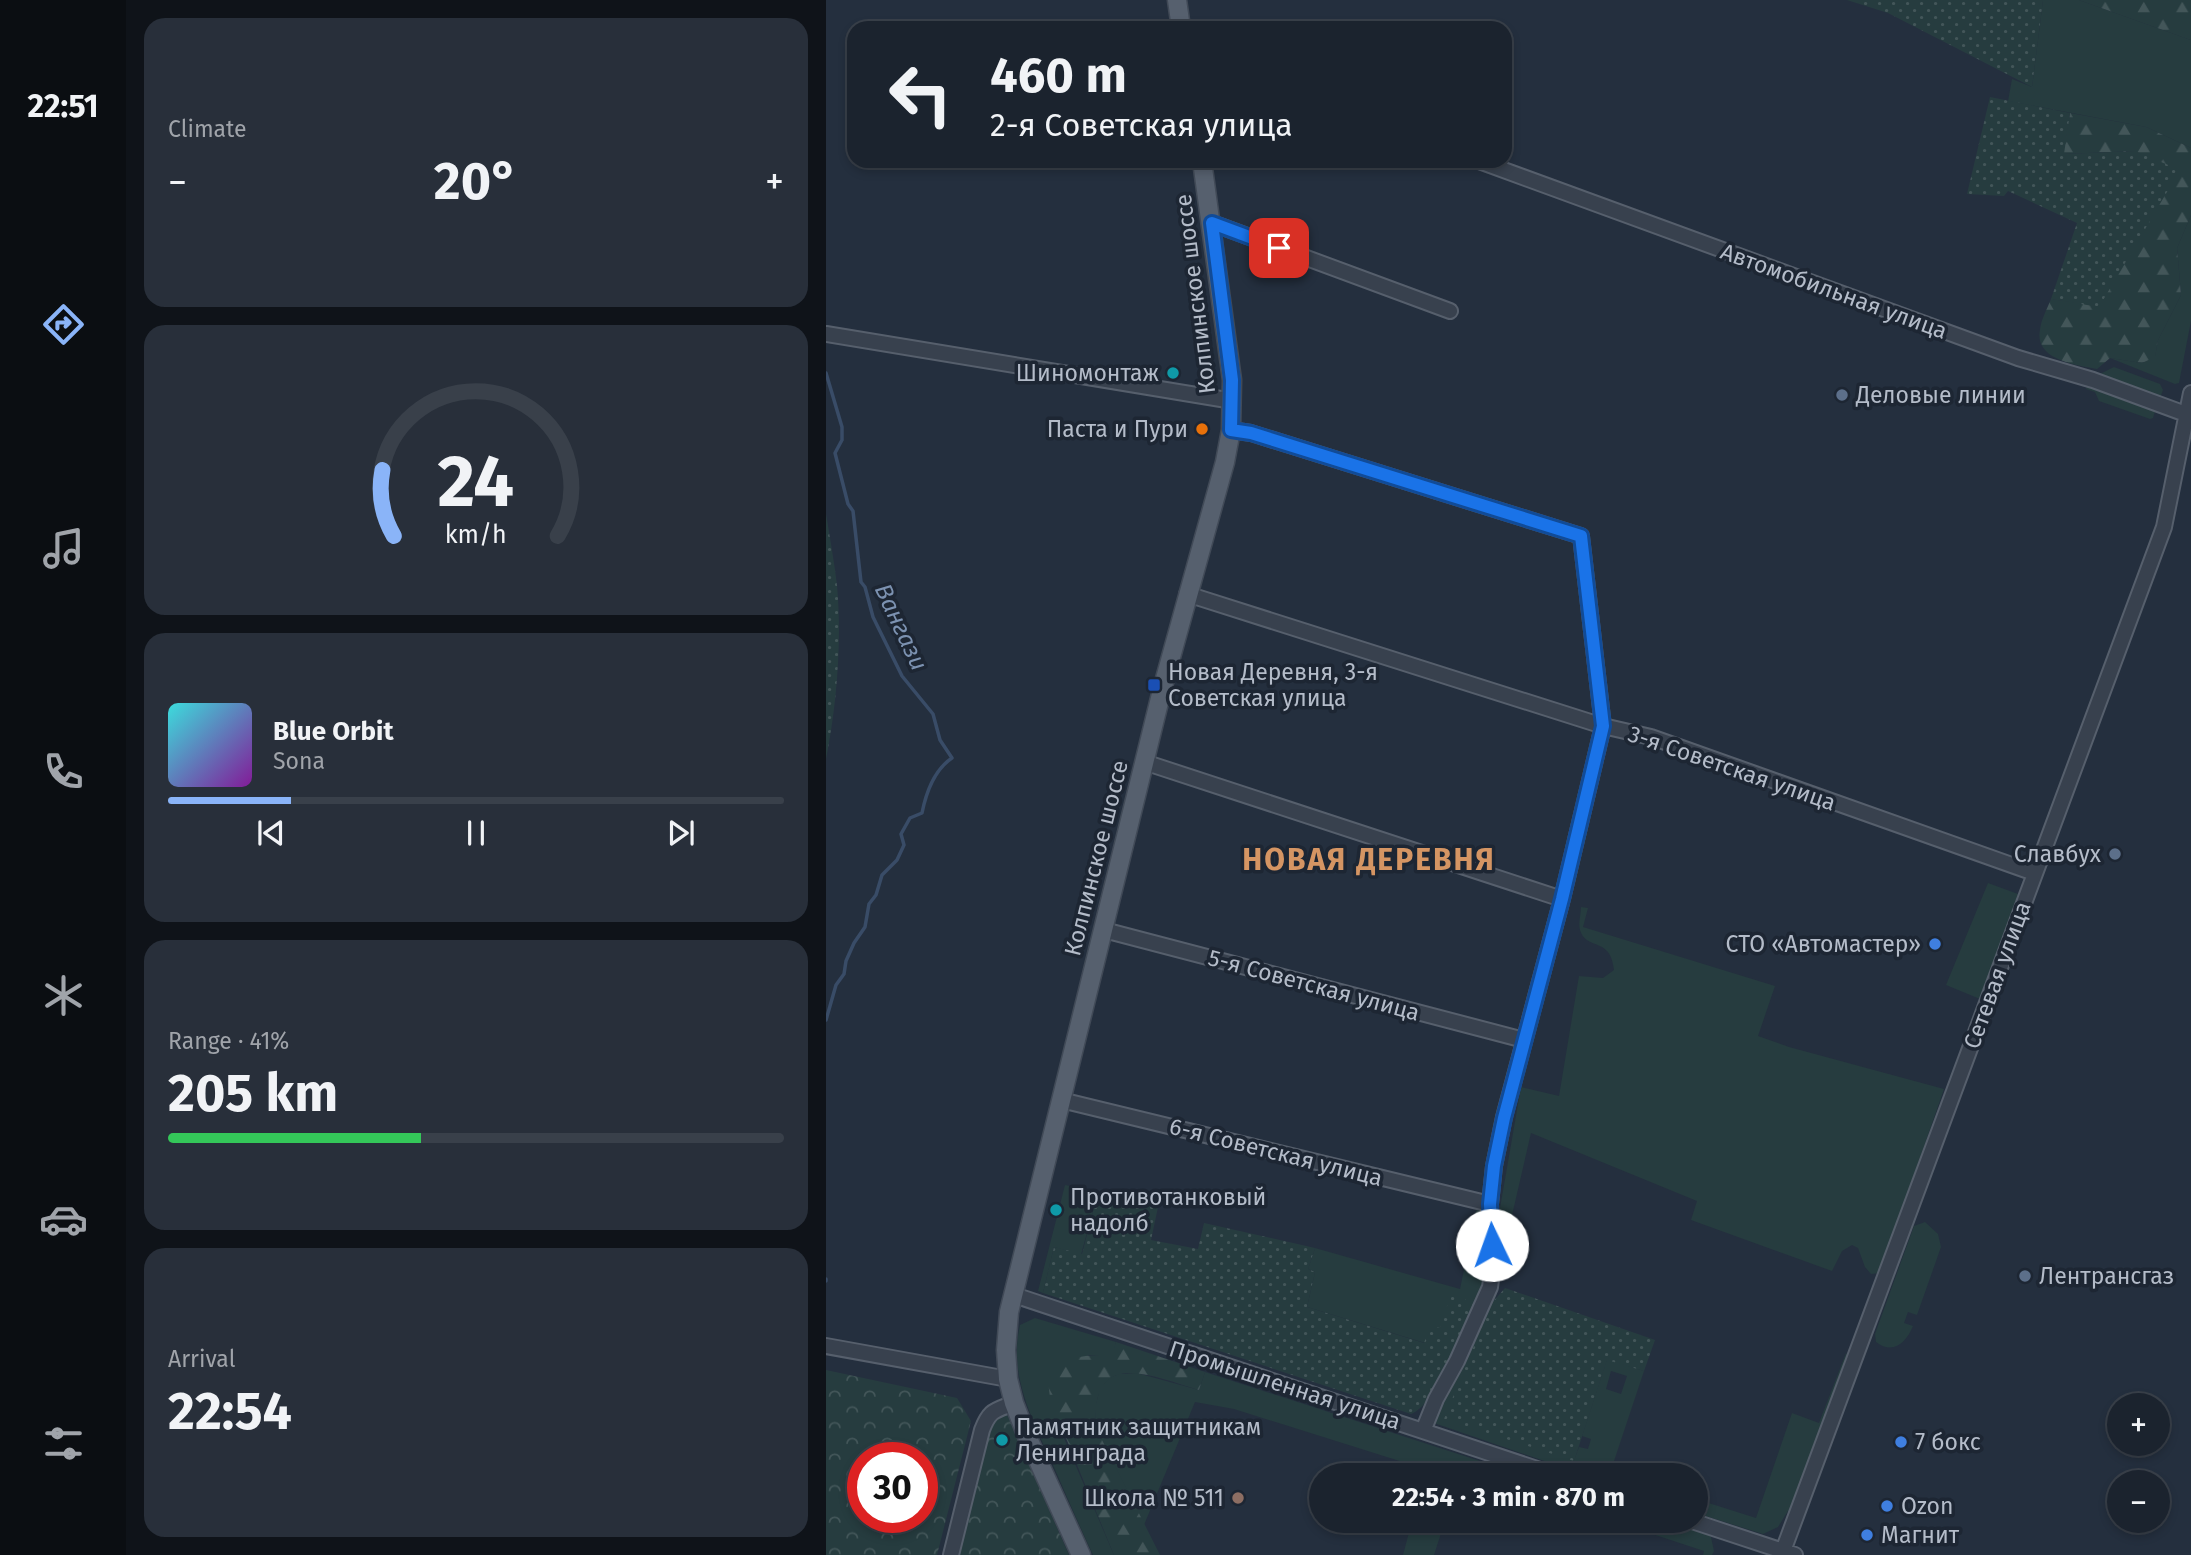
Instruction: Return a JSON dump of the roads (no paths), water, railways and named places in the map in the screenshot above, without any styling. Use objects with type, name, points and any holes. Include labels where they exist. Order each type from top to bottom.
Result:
[{"type":"main road","points":[[1177,0],[1180,21]]},
{"type":"main road","name":"Колпинское шоссе","points":[[1081,1555],[1014,1403],[1008,1379],[1006,1349],[1014,1295],[1061,1100],[1144,762],[1187,594],[1225,462],[1231,430],[1232,380],[1203,168]]},
{"type":"street","name":"Автомобильная улица","points":[[1498,168],[2018,358],[2093,380],[2189,415]]},
{"type":"street","points":[[1212,223],[1450,311]]},
{"type":"street","points":[[826,334],[1233,401]]},
{"type":"street","name":"Сетевая улица","points":[[1789,1553],[2034,873],[2164,527],[2189,415],[2191,393]]},
{"type":"street","points":[[1231,430],[1251,433],[1581,536],[1603,726],[1494,1166],[1490,1204],[1493,1266],[1490,1287],[1423,1431]]},
{"type":"street","name":"3-я Советская улица","points":[[1187,594],[1603,726],[1651,737],[2034,873]]},
{"type":"street","points":[[1144,762],[1562,899]]},
{"type":"street","name":"5-я Советская улица","points":[[1104,930],[1524,1040]]},
{"type":"street","name":"6-я Советская улица","points":[[1061,1100],[1490,1204]]},
{"type":"street","name":"Промышленная улица","points":[[1014,1295],[1519,1463]]},
{"type":"street","points":[[826,1346],[1008,1379]]},
{"type":"street","points":[[951,1555],[982,1430],[988,1416],[996,1409],[1014,1403]]},
{"type":"street","points":[[1708,1526],[1789,1553]]},
{"type":"waterway","name":"Вангази","points":[[826,373],[842,427],[842,440],[835,453],[848,504],[853,511],[861,582],[865,587],[873,617],[902,676],[933,714],[940,740],[952,758],[940,769],[932,782],[922,813],[910,818],[901,834],[904,845],[897,860],[882,875],[876,895],[869,904],[865,927],[846,961],[844,974],[836,985],[826,1020]]},
{"type":"place","name":"Шиномонтаж","points":[[1173,373]]},
{"type":"place","name":"Деловые линии","points":[[1842,395]]},
{"type":"place","name":"Паста и Пури","points":[[1202,429]]},
{"type":"place","name":"Новая Деревня, 3-я Советская улица","points":[[1154,685]]},
{"type":"place","name":"Славбух","points":[[2115,854]]},
{"type":"place","name":"СТО «Автомастер»","points":[[1935,944]]},
{"type":"place","name":"Противотанковый надолб","points":[[1056,1210]]},
{"type":"place","name":"Лентрансгаз","points":[[2025,1276]]},
{"type":"place","name":"Памятник защитникам Ленинграда","points":[[1002,1440]]},
{"type":"place","name":"7 бокс","points":[[1901,1442]]},
{"type":"place","name":"Школа № 511","points":[[1238,1498]]},
{"type":"place","name":"Ozon","points":[[1887,1506]]},
{"type":"place","name":"Магнит","points":[[1867,1535]]},
{"type":"district","name":"НОВАЯ ДЕРЕВНЯ","points":[[1369,860]]}]
